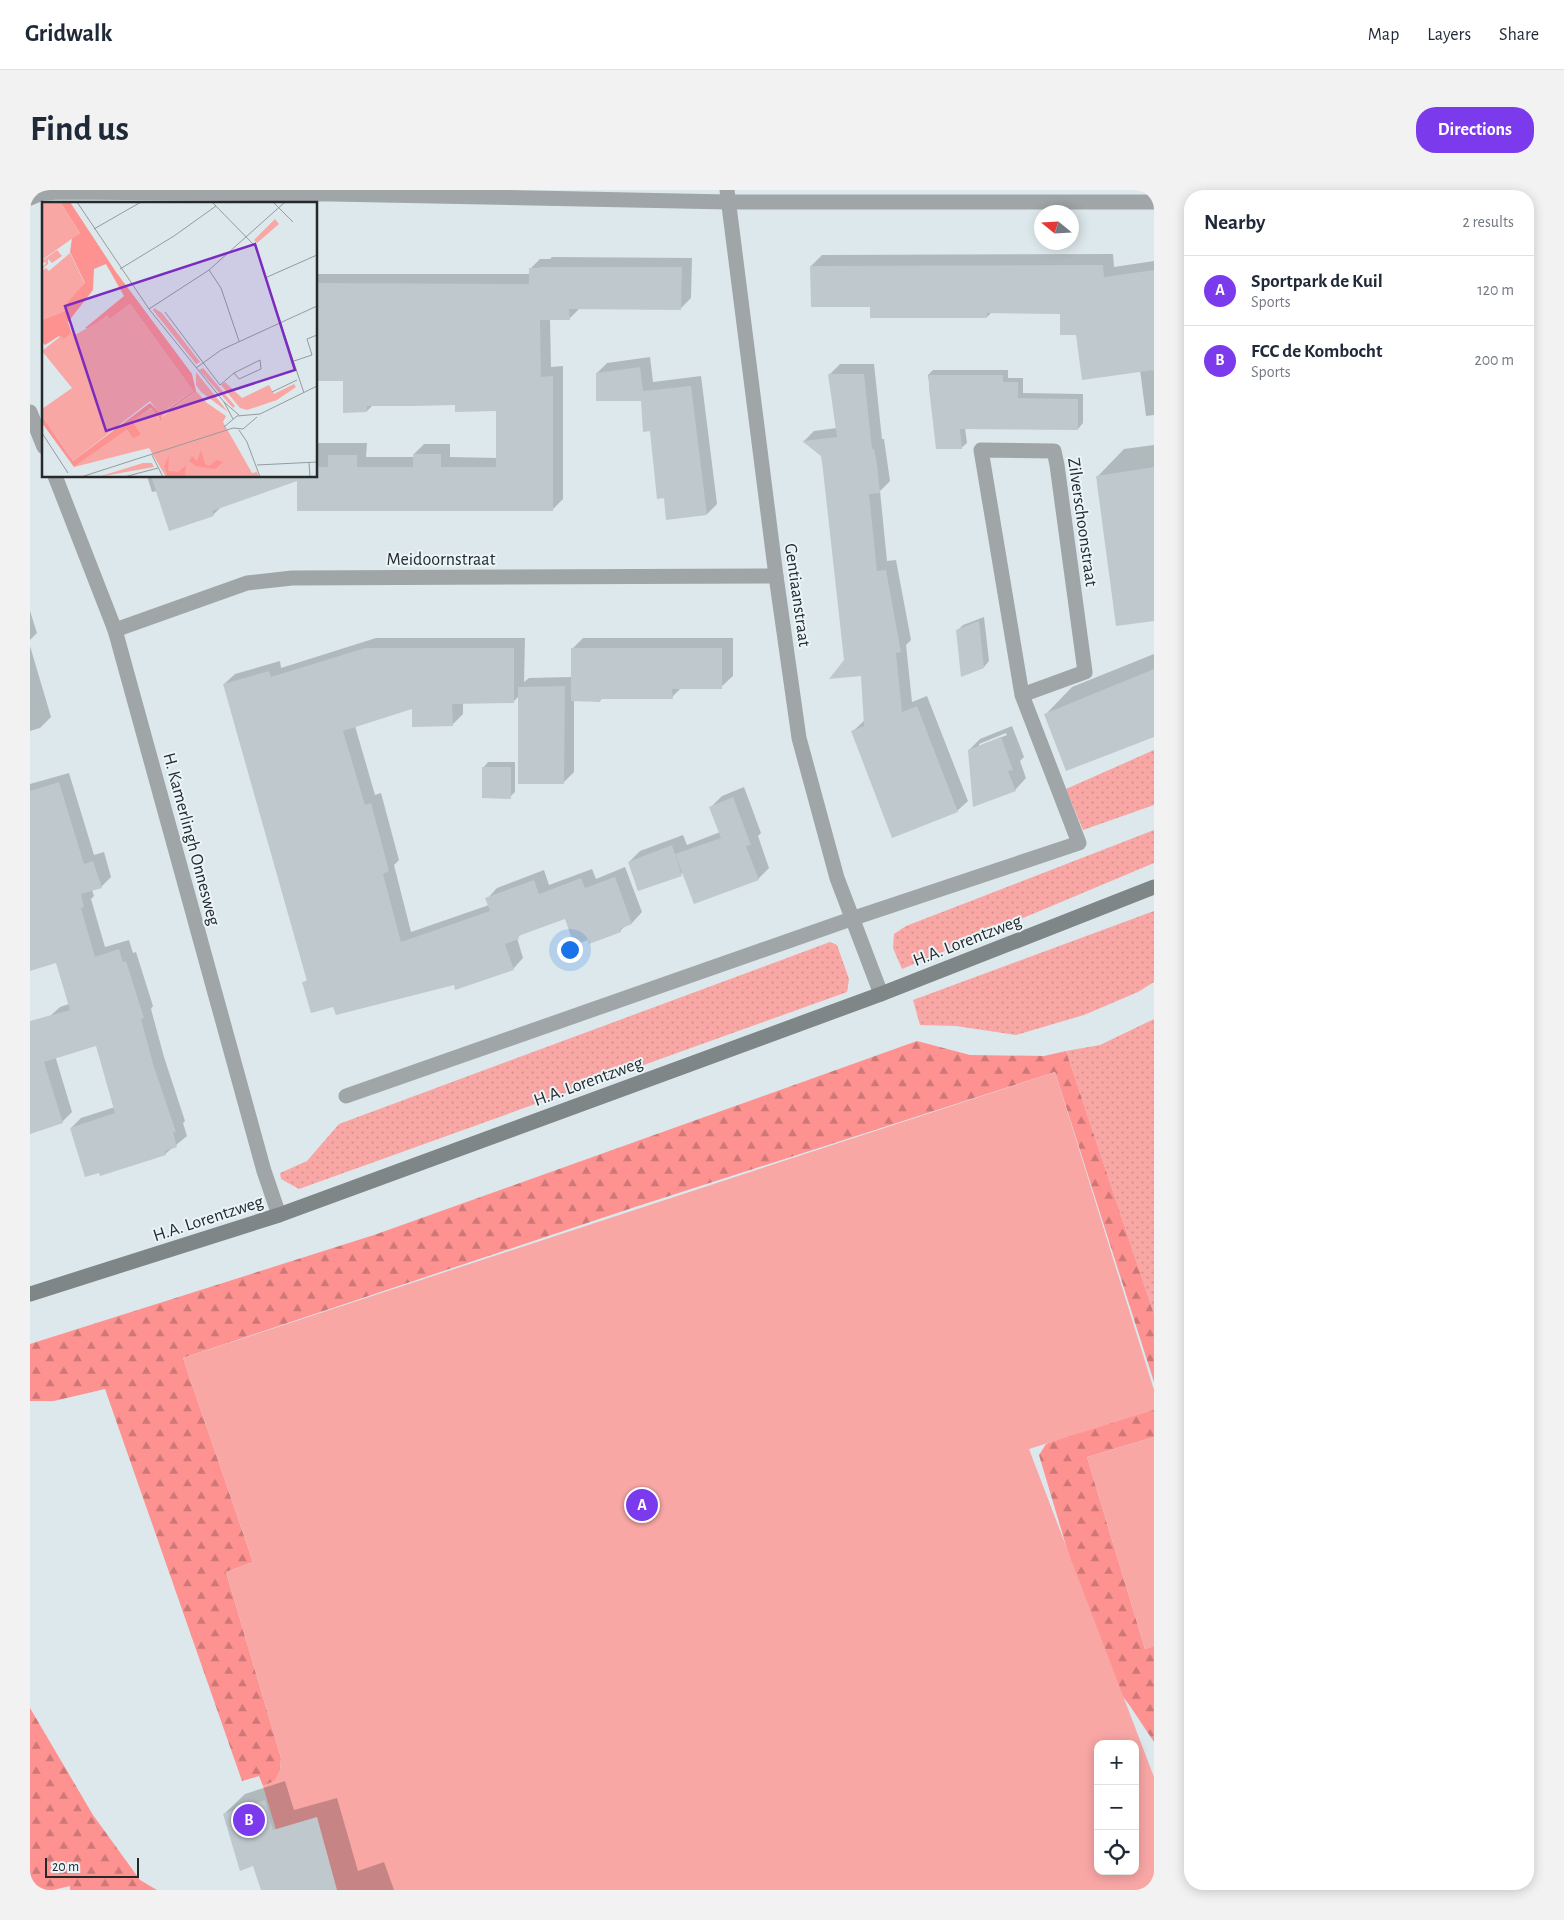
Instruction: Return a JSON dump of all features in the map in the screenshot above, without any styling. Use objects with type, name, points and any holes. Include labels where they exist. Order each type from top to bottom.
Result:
[{"type":"street","points":[[30,198],[42,193],[52,192],[330,192],[728,196],[1080,196],[1154,202]]},
{"type":"street","name":"Gentiaanstraat","points":[[728,196],[776,576],[799,738],[837,878],[881,994]]},
{"type":"street","points":[[30,412],[42,442]]},
{"type":"street","name":"Zilverschoonstraat","points":[[851,919],[1080,843],[1022,695],[981,450],[1054,451],[1057,465],[1085,672],[1022,695]]},
{"type":"street","name":"H. Kamerlingh Onnesweg","points":[[56,478],[115,630],[259,1154],[279,1216]]},
{"type":"street","name":"Meidoornstraat","points":[[115,630],[247,583],[292,578],[776,576]]},
{"type":"street","name":"H.A. Lorentzweg","points":[[30,1294],[279,1216],[881,994],[1154,887]]},
{"type":"street","points":[[346,1096],[851,919]]},
{"type":"shaded area","points":[[1154,750],[1154,805],[1083,830],[1066,789]]},
{"type":"shaded area","points":[[1154,830],[1154,863],[902,969],[893,948],[894,934],[906,926]]},
{"type":"shaded area","points":[[1154,911],[1154,982],[1138,992],[1084,1015],[1016,1035],[956,1026],[920,1025],[913,1000]]},
{"type":"shaded area","points":[[830,942],[837,945],[849,979],[847,992],[299,1189],[281,1179],[280,1173],[307,1161],[339,1124]]},
{"type":"shaded area","points":[[1154,1019],[1154,1314],[1066,1051],[1100,1045]]},
{"type":"shaded area","points":[[1055,1072],[1154,1390],[1154,1410],[1029,1449],[1154,1777],[1154,1890],[285,1890],[292,1884],[263,1786],[275,1781],[280,1771],[281,1758],[226,1572],[253,1562],[183,1358]]},
{"type":"shaded area","points":[[1154,1437],[1154,1646],[1145,1649],[1087,1457]]},
{"type":"green space","points":[[917,1041],[970,1055],[1044,1056],[1066,1051],[1154,1314],[1154,1382],[1055,1072],[635,1207],[183,1358],[253,1562],[226,1572],[281,1758],[280,1771],[275,1781],[263,1786],[259,1776],[242,1781],[105,1389],[54,1401],[30,1401],[30,1344],[374,1235]]},
{"type":"green space","points":[[1154,1403],[1154,1437],[1087,1457],[1145,1649],[1154,1646],[1154,1742],[1103,1670],[1039,1455],[1046,1444]]},
{"type":"green space","points":[[30,1708],[93,1815],[140,1880],[157,1890],[70,1890],[70,1886],[53,1890],[35,1890],[30,1885]]},
{"type":"building","points":[[1103,265],[1104,277],[1154,270],[1154,370],[1082,380],[1076,335],[1060,335],[1060,314],[987,313],[987,318],[870,318],[870,307],[811,307],[810,266]]},
{"type":"building","points":[[682,267],[681,310],[569,309],[570,320],[540,320],[541,377],[553,376],[553,511],[297,511],[297,481],[212,511],[214,516],[169,531],[152,478],[318,478],[318,467],[328,467],[328,455],[357,455],[357,467],[413,467],[413,454],[441,454],[441,467],[496,467],[496,411],[455,412],[455,405],[367,406],[367,412],[343,413],[343,381],[318,381],[318,283],[529,284],[529,268]]},
{"type":"building","points":[[640,367],[643,391],[691,386],[707,515],[666,520],[664,498],[657,499],[650,431],[643,432],[641,401],[596,401],[596,373]]},
{"type":"building","points":[[828,374],[864,374],[872,449],[874,449],[877,464],[880,493],[869,494],[877,571],[886,570],[901,652],[896,653],[902,712],[917,706],[958,812],[892,838],[851,731],[864,726],[861,676],[829,679],[844,660],[823,470],[821,456],[802,441],[837,437]]},
{"type":"building","points":[[929,375],[1003,375],[1003,382],[1018,382],[1018,398],[1078,399],[1078,430],[960,429],[962,449],[936,449]]},
{"type":"building","points":[[1154,467],[1154,621],[1116,626],[1096,476]]},
{"type":"building","points":[[979,621],[984,668],[961,677],[956,630]]},
{"type":"building","points":[[365,648],[514,648],[514,703],[452,704],[453,726],[412,727],[412,709],[343,731],[365,805],[371,803],[389,871],[383,874],[401,942],[490,911],[485,898],[534,880],[539,894],[581,878],[585,888],[615,877],[632,924],[620,929],[621,932],[589,944],[588,940],[574,945],[565,919],[518,936],[519,939],[505,944],[514,970],[455,990],[454,985],[336,1015],[333,1007],[311,1013],[302,982],[307,981],[223,684],[269,671],[271,677]]},
{"type":"building","points":[[571,648],[722,648],[722,689],[672,689],[673,699],[600,699],[600,702],[571,701]]},
{"type":"building","points":[[1154,669],[1154,737],[1066,771],[1044,714]]},
{"type":"building","points":[[565,686],[564,784],[518,784],[518,687]]},
{"type":"building","points":[[1001,737],[1013,770],[1008,771],[1016,791],[973,807],[968,750]]},
{"type":"building","points":[[482,767],[511,767],[511,799],[482,798]]},
{"type":"building","points":[[59,782],[84,864],[93,861],[102,888],[81,894],[84,907],[81,908],[95,957],[119,949],[123,962],[126,961],[144,1018],[141,1019],[154,1067],[176,1132],[173,1132],[177,1147],[165,1151],[166,1155],[100,1176],[99,1173],[85,1177],[70,1128],[115,1113],[96,1046],[44,1062],[63,1123],[30,1134],[30,1021],[70,1010],[56,963],[30,971],[30,791]]},
{"type":"building","points":[[733,797],[751,845],[746,846],[759,880],[694,904],[675,854],[721,838],[709,807]]},
{"type":"building","points":[[672,845],[682,876],[638,891],[628,862]]},
{"type":"building","points":[[265,1800],[273,1830],[317,1817],[337,1890],[261,1890],[253,1866],[240,1871],[223,1814]]},
{"type":"place","name":"Sportpark de Kuil","points":[[642,1505]]},
{"type":"place","name":"FCC de Kombocht","points":[[249,1820]]}]
